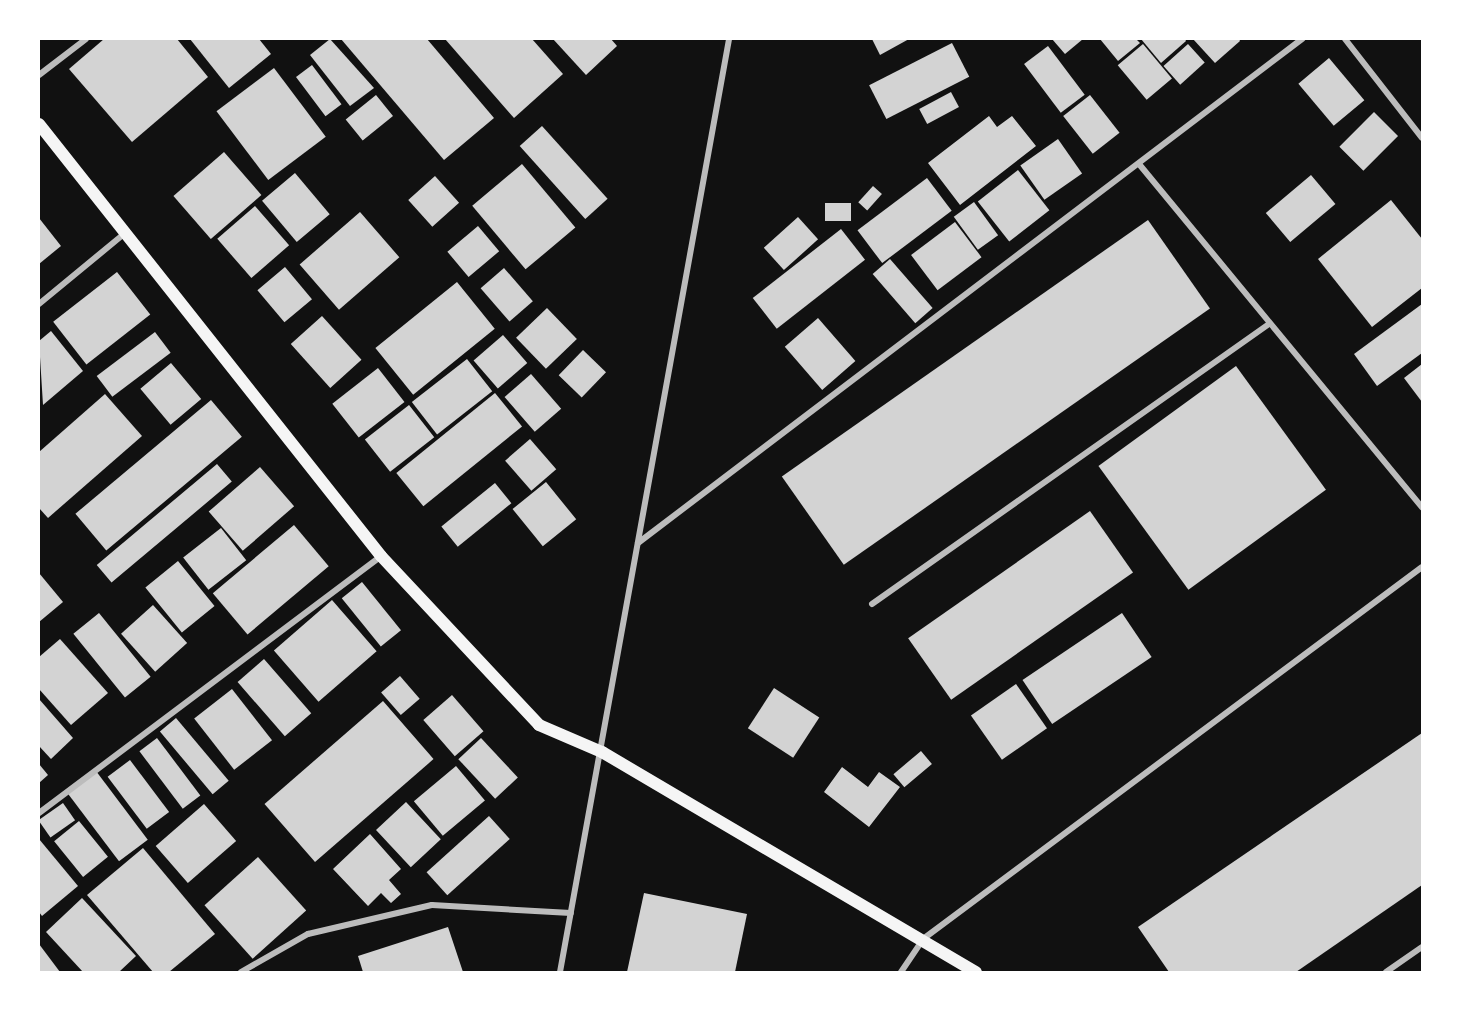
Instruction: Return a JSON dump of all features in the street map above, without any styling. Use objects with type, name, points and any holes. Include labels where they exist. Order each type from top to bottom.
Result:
[{"type":"main road","points":[[39,124],[381,556],[539,725],[602,752],[976,972]]},
{"type":"street","points":[[39,75],[86,39]]},
{"type":"street","points":[[560,972],[602,752],[729,39]]},
{"type":"street","points":[[638,544],[1302,39]]},
{"type":"street","points":[[1345,39],[1422,138]]},
{"type":"street","points":[[1139,164],[1422,507]]},
{"type":"street","points":[[39,304],[124,234]]},
{"type":"street","points":[[872,604],[1269,324]]},
{"type":"street","points":[[39,813],[381,556]]},
{"type":"street","points":[[901,972],[923,939],[1422,567]]},
{"type":"street","points":[[241,972],[308,934],[432,905],[571,914]]},
{"type":"street","points":[[1386,972],[1422,947]]},
{"type":"building","points":[[104,39],[177,39],[208,77],[132,142],[69,69]]},
{"type":"building","points":[[190,39],[259,39],[271,54],[229,88]]},
{"type":"building","points":[[330,39],[374,88],[350,106],[310,55]]},
{"type":"building","points":[[341,39],[427,39],[494,118],[444,160]]},
{"type":"building","points":[[445,39],[532,39],[563,74],[514,118]]},
{"type":"building","points":[[553,39],[611,39],[617,46],[586,75]]},
{"type":"building","points":[[872,39],[909,39],[880,55]]},
{"type":"building","points":[[1052,39],[1083,39],[1065,54]]},
{"type":"building","points":[[1100,39],[1136,39],[1140,43],[1118,61]]},
{"type":"building","points":[[1141,39],[1185,39],[1186,41],[1161,63]]},
{"type":"building","points":[[1193,39],[1239,39],[1240,41],[1215,63]]},
{"type":"building","points":[[952,43],[969,77],[886,119],[869,85]]},
{"type":"building","points":[[1143,44],[1172,78],[1147,100],[1118,65]]},
{"type":"building","points":[[1188,44],[1205,63],[1180,85],[1163,66]]},
{"type":"building","points":[[1048,46],[1085,95],[1061,113],[1024,64]]},
{"type":"building","points":[[1329,58],[1364,100],[1334,126],[1298,84]]},
{"type":"building","points":[[312,65],[341,104],[326,116],[296,77]]},
{"type":"building","points":[[274,68],[326,137],[268,180],[216,111]]},
{"type":"building","points":[[951,92],[959,107],[927,124],[919,109]]},
{"type":"building","points":[[376,95],[393,116],[363,141],[346,120]]},
{"type":"building","points":[[1090,95],[1120,133],[1093,154],[1063,116]]},
{"type":"building","points":[[1374,112],[1398,136],[1363,171],[1339,147]]},
{"type":"building","points":[[989,116],[997,127],[1012,116],[1036,146],[960,205],[928,163]]},
{"type":"building","points":[[542,126],[608,199],[585,219],[520,146]]},
{"type":"building","points":[[1058,139],[1082,173],[1044,200],[1020,165]]},
{"type":"building","points":[[224,152],[261,195],[211,239],[173,196]]},
{"type":"building","points":[[522,164],[575,228],[526,269],[472,206]]},
{"type":"building","points":[[1018,170],[1049,210],[1009,242],[978,201]]},
{"type":"building","points":[[295,173],[330,214],[297,242],[262,201]]},
{"type":"building","points":[[1311,175],[1335,204],[1290,242],[1266,213]]},
{"type":"building","points":[[435,176],[459,203],[432,227],[408,200]]},
{"type":"building","points":[[927,178],[952,211],[882,263],[858,230]]},
{"type":"building","points":[[873,186],[882,194],[867,210],[858,202]]},
{"type":"building","points":[[1391,200],[1422,239],[1422,288],[1372,327],[1318,259]]},
{"type":"building","points":[[974,202],[998,235],[978,250],[954,217]]},
{"type":"building","points":[[825,203],[851,203],[851,221],[825,221]]},
{"type":"building","points":[[255,206],[289,245],[251,278],[217,239]]},
{"type":"building","points":[[360,212],[399,257],[339,310],[300,264]]},
{"type":"building","points":[[798,217],[818,239],[784,270],[764,248]]},
{"type":"building","points":[[39,218],[61,246],[39,264]]},
{"type":"building","points":[[1148,220],[1210,308],[844,565],[782,476]]},
{"type":"building","points":[[955,222],[981,257],[938,290],[911,255]]},
{"type":"building","points":[[478,226],[499,251],[469,277],[447,252]]},
{"type":"building","points":[[841,229],[865,260],[777,329],[753,298]]},
{"type":"building","points":[[890,259],[933,308],[915,323],[873,274]]},
{"type":"building","points":[[285,267],[312,299],[284,322],[257,290]]},
{"type":"building","points":[[504,268],[533,301],[509,322],[481,288]]},
{"type":"building","points":[[117,272],[150,315],[86,364],[53,322]]},
{"type":"building","points":[[457,282],[495,329],[413,395],[375,348]]},
{"type":"building","points":[[1422,304],[1422,353],[1377,386],[1354,354]]},
{"type":"building","points":[[547,308],[577,339],[546,369],[516,338]]},
{"type":"building","points":[[322,316],[361,360],[330,388],[291,344]]},
{"type":"building","points":[[818,318],[855,361],[822,390],[785,347]]},
{"type":"building","points":[[51,331],[83,371],[43,405],[39,341]]},
{"type":"building","points":[[155,332],[171,353],[112,397],[97,376]]},
{"type":"building","points":[[503,335],[527,363],[498,389],[474,361]]},
{"type":"building","points":[[583,350],[606,372],[582,397],[559,375]]},
{"type":"building","points":[[467,359],[492,391],[437,434],[412,402]]},
{"type":"building","points":[[171,363],[201,399],[171,425],[140,389]]},
{"type":"building","points":[[1422,364],[1422,402],[1404,378]]},
{"type":"building","points":[[1236,366],[1326,490],[1188,590],[1098,466]]},
{"type":"building","points":[[378,368],[404,402],[359,438],[332,404]]},
{"type":"building","points":[[531,374],[561,409],[535,432],[505,397]]},
{"type":"building","points":[[495,393],[522,426],[423,506],[396,473]]},
{"type":"building","points":[[105,394],[142,436],[48,518],[39,508],[39,452]]},
{"type":"building","points":[[211,400],[242,437],[106,551],[75,514]]},
{"type":"building","points":[[409,405],[434,437],[390,472],[365,439]]},
{"type":"building","points":[[530,439],[556,469],[531,491],[505,461]]},
{"type":"building","points":[[217,464],[232,482],[112,583],[97,565]]},
{"type":"building","points":[[260,467],[294,506],[243,551],[209,512]]},
{"type":"building","points":[[546,482],[576,519],[543,546],[513,509]]},
{"type":"building","points":[[495,483],[511,503],[458,547],[441,526]]},
{"type":"building","points":[[1090,511],[1133,572],[951,700],[908,638]]},
{"type":"building","points":[[294,525],[329,566],[248,635],[213,593]]},
{"type":"building","points":[[221,528],[246,560],[208,590],[183,558]]},
{"type":"building","points":[[178,561],[215,606],[182,633],[145,587]]},
{"type":"building","points":[[39,573],[63,602],[39,622]]},
{"type":"building","points":[[362,582],[401,630],[381,647],[342,598]]},
{"type":"building","points":[[332,600],[377,651],[318,702],[274,651]]},
{"type":"building","points":[[153,605],[187,643],[155,672],[121,634]]},
{"type":"building","points":[[99,613],[151,677],[125,697],[73,634]]},
{"type":"building","points":[[1122,613],[1152,657],[1052,724],[1023,680]]},
{"type":"building","points":[[60,639],[108,693],[71,725],[39,689],[39,657]]},
{"type":"building","points":[[264,659],[311,713],[285,736],[238,682]]},
{"type":"building","points":[[400,676],[420,699],[401,715],[381,692]]},
{"type":"building","points":[[1016,684],[1047,728],[1002,760],[971,716]]},
{"type":"building","points":[[774,688],[819,717],[793,758],[748,728]]},
{"type":"building","points":[[232,689],[272,740],[234,770],[194,719]]},
{"type":"building","points":[[452,695],[483,731],[455,756],[423,720]]},
{"type":"building","points":[[39,699],[73,738],[51,759],[39,746]]},
{"type":"building","points":[[383,701],[434,759],[315,862],[265,804]]},
{"type":"building","points":[[176,718],[229,781],[213,794],[160,731]]},
{"type":"building","points":[[1422,733],[1422,885],[1296,972],[1169,972],[1138,927]]},
{"type":"building","points":[[157,738],[200,796],[183,809],[139,751]]},
{"type":"building","points":[[481,738],[518,777],[495,799],[458,759]]},
{"type":"building","points":[[921,751],[932,764],[904,787],[893,774]]},
{"type":"building","points":[[130,760],[169,812],[147,829],[108,777]]},
{"type":"building","points":[[39,764],[48,775],[39,783]]},
{"type":"building","points":[[456,766],[485,800],[443,836],[414,801]]},
{"type":"building","points":[[842,767],[868,787],[879,772],[900,787],[869,827],[824,792]]},
{"type":"building","points":[[96,771],[148,840],[119,861],[67,793]]},
{"type":"building","points":[[406,802],[441,839],[411,867],[376,830]]},
{"type":"building","points":[[63,803],[75,820],[50,837],[39,820]]},
{"type":"building","points":[[204,804],[236,841],[188,883],[156,846]]},
{"type":"building","points":[[489,816],[510,839],[447,895],[427,872]]},
{"type":"building","points":[[79,821],[108,857],[83,877],[54,841]]},
{"type":"building","points":[[370,834],[401,869],[389,880],[401,894],[391,903],[381,893],[368,906],[333,869]]},
{"type":"building","points":[[39,839],[78,886],[42,916],[39,912]]},
{"type":"building","points":[[143,848],[215,934],[169,972],[153,972],[87,895]]},
{"type":"building","points":[[258,857],[306,911],[253,959],[204,905]]},
{"type":"building","points":[[644,893],[747,914],[735,972],[627,972]]},
{"type":"building","points":[[82,898],[136,956],[119,972],[83,972],[46,932]]},
{"type":"building","points":[[448,927],[463,972],[363,972],[358,956]]},
{"type":"building","points":[[39,944],[60,972],[39,972]]}]
